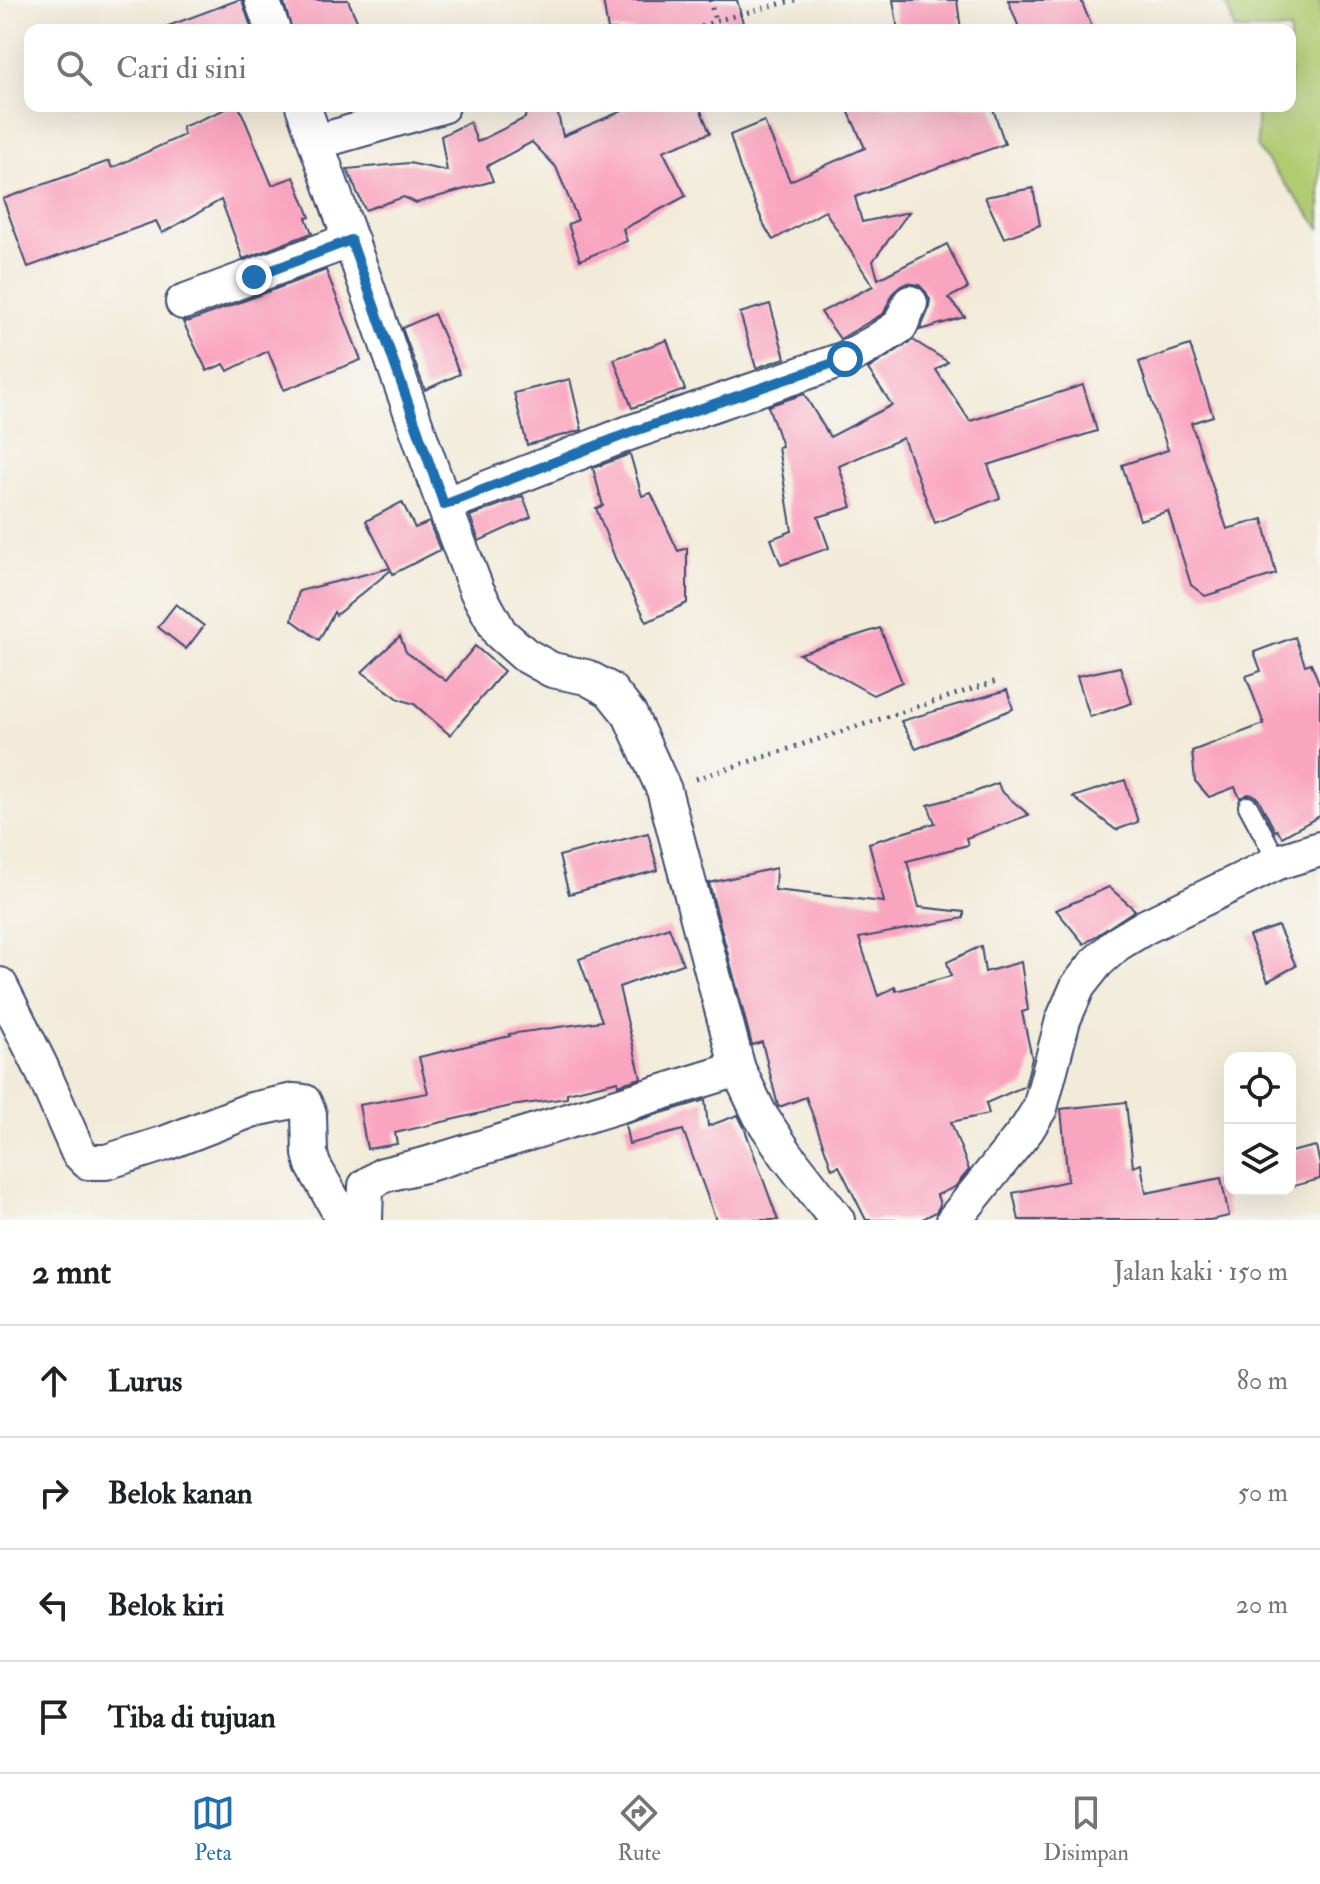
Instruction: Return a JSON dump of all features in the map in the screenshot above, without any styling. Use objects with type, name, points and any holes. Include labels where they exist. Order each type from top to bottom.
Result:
[{"type":"street","points":[[262,0],[271,24]]},
{"type":"street","points":[[305,112],[477,591],[500,633],[525,655],[552,670],[586,677],[610,690],[630,715],[664,790],[738,1069],[760,1115],[837,1220]]},
{"type":"street","points":[[317,142],[421,112]]},
{"type":"street","points":[[183,302],[351,240]]},
{"type":"street","points":[[444,505],[629,433],[845,359],[900,326],[910,303]]},
{"type":"street","points":[[954,1220],[1021,1138],[1040,1108],[1063,1020],[1078,986],[1097,962],[1117,944],[1145,927],[1278,862],[1320,849]]},
{"type":"street","points":[[0,985],[78,1152],[88,1162],[106,1162],[166,1143],[251,1110],[293,1101],[304,1102],[309,1114],[313,1165],[344,1220]]},
{"type":"street","points":[[365,1220],[366,1186],[383,1175],[738,1069]]},
{"type":"lane","points":[[1248,806],[1278,862]]},
{"type":"path","points":[[710,0],[715,21]]},
{"type":"path","points":[[708,24],[795,0]]},
{"type":"path","points":[[664,790],[997,681]]},
{"type":"green space","points":[[1225,0],[1320,0],[1320,228],[1257,148],[1257,112],[1296,112],[1296,24],[1233,24]]},
{"type":"building","points":[[242,0],[250,24],[173,24]]},
{"type":"building","points":[[283,0],[348,0],[358,24],[290,24]]},
{"type":"building","points":[[603,0],[737,0],[743,24],[607,24]]},
{"type":"building","points":[[893,0],[957,0],[960,24],[897,24]]},
{"type":"building","points":[[1008,0],[1081,0],[1091,24],[1018,24]]},
{"type":"building","points":[[218,112],[242,112],[272,185],[294,177],[310,217],[306,218],[312,233],[243,259],[221,200],[162,233],[156,221],[28,267],[3,199],[109,161],[112,168],[184,135],[182,127]]},
{"type":"building","points":[[526,112],[557,112],[563,136],[620,112],[701,112],[710,133],[663,151],[686,196],[623,229],[627,241],[580,260],[568,224],[578,220],[556,167],[532,142],[487,166],[493,181],[416,203],[404,197],[365,210],[347,169],[409,163],[447,171],[441,136],[470,122],[477,142],[525,118]]},
{"type":"building","points":[[849,112],[994,112],[1005,144],[855,197],[862,222],[909,212],[873,261],[878,279],[947,244],[968,288],[948,298],[965,317],[920,330],[930,300],[919,285],[907,283],[892,294],[884,313],[840,339],[821,312],[873,286],[825,211],[773,240],[740,168],[730,135],[764,121],[790,181],[865,148]]},
{"type":"building","points":[[1033,188],[1040,225],[1004,238],[985,197]]},
{"type":"building","points":[[326,270],[361,360],[284,390],[268,351],[228,371],[224,364],[207,371],[183,322]]},
{"type":"building","points":[[770,304],[785,358],[756,368],[740,313]]},
{"type":"building","points":[[434,314],[460,374],[425,390],[402,328]]},
{"type":"building","points":[[667,340],[685,390],[632,408],[614,359]]},
{"type":"building","points":[[913,340],[948,362],[936,370],[970,421],[1083,385],[1097,431],[988,465],[1000,498],[935,523],[903,438],[839,466],[852,507],[818,517],[829,548],[781,565],[771,539],[792,531],[778,447],[782,446],[768,406],[804,394],[830,437],[892,405],[868,369]]},
{"type":"building","points":[[1190,345],[1213,416],[1191,423],[1227,529],[1263,519],[1276,574],[1205,596],[1191,585],[1168,511],[1140,520],[1122,465],[1168,450],[1139,362]]},
{"type":"building","points":[[570,379],[582,430],[527,445],[514,393]]},
{"type":"building","points":[[630,454],[642,496],[651,493],[678,551],[687,548],[687,603],[647,622],[615,558],[596,508],[603,506],[593,468]]},
{"type":"building","points":[[523,496],[531,517],[479,541],[470,516]]},
{"type":"building","points":[[402,502],[415,528],[429,522],[440,550],[393,574],[391,570],[336,615],[334,612],[319,640],[292,620],[299,591],[390,568],[366,521]]},
{"type":"building","points":[[176,604],[204,626],[186,649],[158,627]]},
{"type":"building","points":[[880,628],[902,682],[873,695],[799,654]]},
{"type":"building","points":[[400,636],[406,652],[446,681],[475,646],[504,671],[450,735],[414,704],[399,699],[362,672]]},
{"type":"building","points":[[1295,637],[1305,665],[1311,663],[1320,685],[1320,816],[1282,837],[1275,831],[1254,795],[1240,798],[1235,787],[1209,797],[1195,781],[1192,751],[1264,724],[1246,676],[1261,671],[1254,652]]},
{"type":"building","points":[[1120,667],[1132,703],[1090,717],[1077,676]]},
{"type":"building","points":[[1007,690],[1013,709],[916,749],[901,721]]},
{"type":"building","points":[[1125,780],[1138,822],[1116,830],[1073,797]]},
{"type":"building","points":[[998,783],[1001,791],[1029,815],[966,838],[968,845],[907,861],[919,907],[964,912],[964,918],[859,938],[878,996],[895,987],[896,991],[951,976],[947,962],[981,946],[985,972],[1021,962],[1028,1010],[1022,1012],[1032,1058],[1025,1086],[986,1103],[989,1114],[951,1122],[969,1170],[955,1187],[937,1195],[940,1205],[936,1212],[921,1220],[866,1220],[839,1166],[832,1169],[806,1097],[778,1106],[762,1042],[752,1045],[709,883],[776,868],[775,890],[884,902],[869,843],[935,823],[928,805]]},
{"type":"building","points":[[648,833],[658,870],[569,894],[559,856]]},
{"type":"building","points":[[1109,887],[1135,910],[1084,944],[1056,910]]},
{"type":"building","points":[[1278,926],[1296,966],[1268,981],[1249,936]]},
{"type":"building","points":[[669,927],[683,964],[619,987],[641,1078],[567,1093],[567,1098],[511,1106],[395,1133],[397,1144],[367,1149],[359,1105],[428,1093],[419,1057],[509,1034],[602,1021],[579,959]]},
{"type":"building","points":[[705,1100],[708,1126],[738,1115],[778,1220],[716,1220],[683,1130],[629,1144],[625,1124]]},
{"type":"building","points":[[1126,1102],[1133,1167],[1141,1164],[1146,1193],[1221,1178],[1229,1216],[1210,1220],[1019,1220],[1013,1193],[1068,1181],[1061,1109]]},
{"type":"building","points":[[1316,1146],[1320,1179],[1296,1185],[1296,1151]]},
{"type":"route","points":[[254,277],[351,240],[444,505],[629,433],[845,359]]}]
